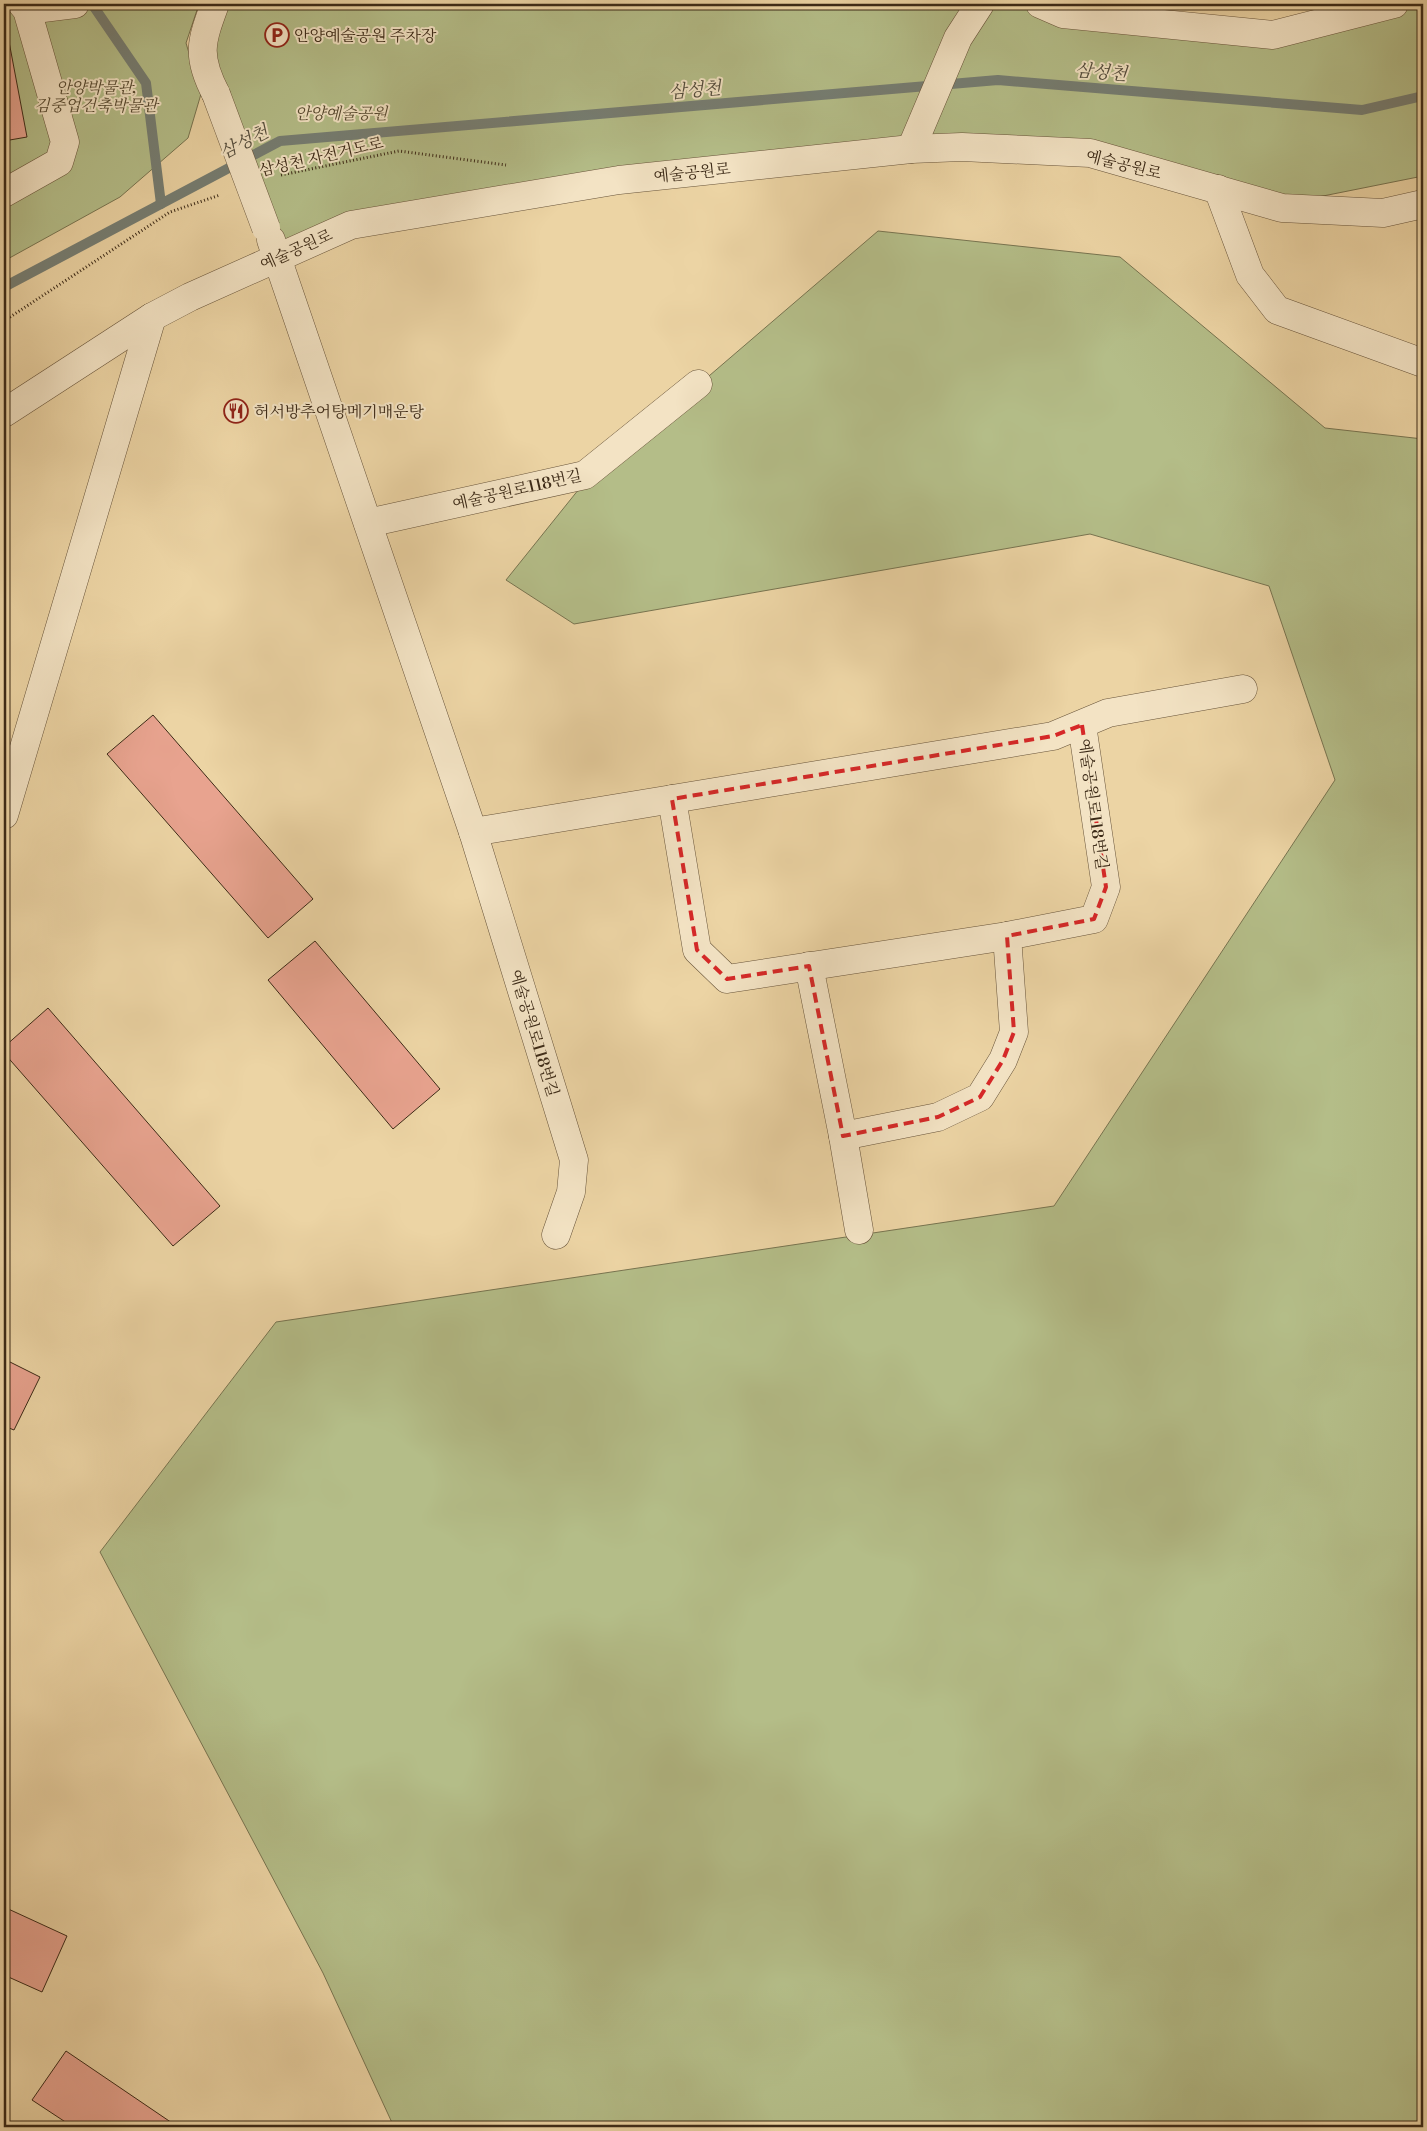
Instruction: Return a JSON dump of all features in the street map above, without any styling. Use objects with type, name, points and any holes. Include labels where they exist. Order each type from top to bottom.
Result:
[{"type":"street","points":[[4,193],[47,171],[59,162],[64,152],[65,142],[62,128],[24,7],[73,4]]},
{"type":"street","name":"예술공원로118번길","points":[[215,4],[202,40],[206,74],[216,94],[278,257],[472,832],[574,1160],[571,1192],[556,1235]]},
{"type":"street","points":[[911,149],[922,119],[958,38],[980,4]]},
{"type":"street","points":[[1040,4],[1063,14],[1274,35],[1394,4]]},
{"type":"street","name":"예술공원로","points":[[4,413],[152,317],[190,297],[351,225],[619,180],[911,149],[962,147],[1090,153],[1282,208],[1383,212],[1423,204]]},
{"type":"street","points":[[1218,189],[1250,275],[1278,310],[1423,363]]},
{"type":"street","points":[[4,815],[152,317]]},
{"type":"street","name":"예술공원로118번길","points":[[368,523],[586,475],[698,384]]},
{"type":"street","points":[[1082,725],[1108,712],[1243,689]]},
{"type":"street","name":"예술공원로118번길","points":[[472,832],[1053,736],[1082,725],[1106,887],[1094,919],[1007,936],[727,979],[697,950],[672,799]]},
{"type":"street","points":[[843,1136],[938,1116],[980,1097],[1003,1060],[1014,1032],[1007,936]]},
{"type":"street","points":[[810,966],[859,1230]]},
{"type":"path","name":"삼성천 자전거도로","points":[[277,176],[399,151],[514,166]]},
{"type":"path","points":[[4,321],[170,212],[223,194]]},
{"type":"highlighted area","points":[[1082,725],[1106,887],[1094,919],[1007,936],[1014,1032],[1003,1060],[980,1097],[938,1117],[843,1136],[809,966],[727,979],[697,950],[672,799],[1053,736]]},
{"type":"green space","name":"안양박물관, 김중업건축박물관","points":[[4,4],[199,4],[186,43],[201,94],[188,138],[120,197],[4,261]]},
{"type":"green space","name":"안양예술공원","points":[[214,4],[1050,4],[1274,31],[1381,4],[1423,4],[1423,176],[1283,204],[1090,149],[619,176],[278,254],[216,90]]},
{"type":"green space","points":[[878,231],[1120,257],[1325,428],[1423,439],[1423,2127],[394,2127],[323,1973],[100,1552],[276,1322],[1054,1206],[1335,780],[1269,586],[1090,534],[574,624],[506,580],[583,484]]},
{"type":"building","points":[[4,15],[27,137],[4,141]]},
{"type":"building","points":[[153,715],[313,899],[268,938],[107,754]]},
{"type":"building","points":[[315,941],[440,1089],[393,1129],[268,980]]},
{"type":"building","points":[[48,1008],[220,1206],[173,1246],[4,1053],[4,1047]]},
{"type":"building","points":[[4,1359],[40,1377],[14,1430],[4,1426]]},
{"type":"building","points":[[4,1907],[67,1936],[42,1992],[4,1975]]},
{"type":"building","points":[[66,2051],[178,2127],[73,2127],[32,2100]]},
{"type":"waterway","points":[[92,4],[146,83],[161,204]]},
{"type":"waterway","name":"삼성천","points":[[4,287],[280,141],[998,80],[1362,110],[1423,96]]},
{"type":"place","name":"안양예술공원 주차장","points":[[277,35]]},
{"type":"place","name":"허서방추어탕메기매운탕","points":[[236,411]]}]
